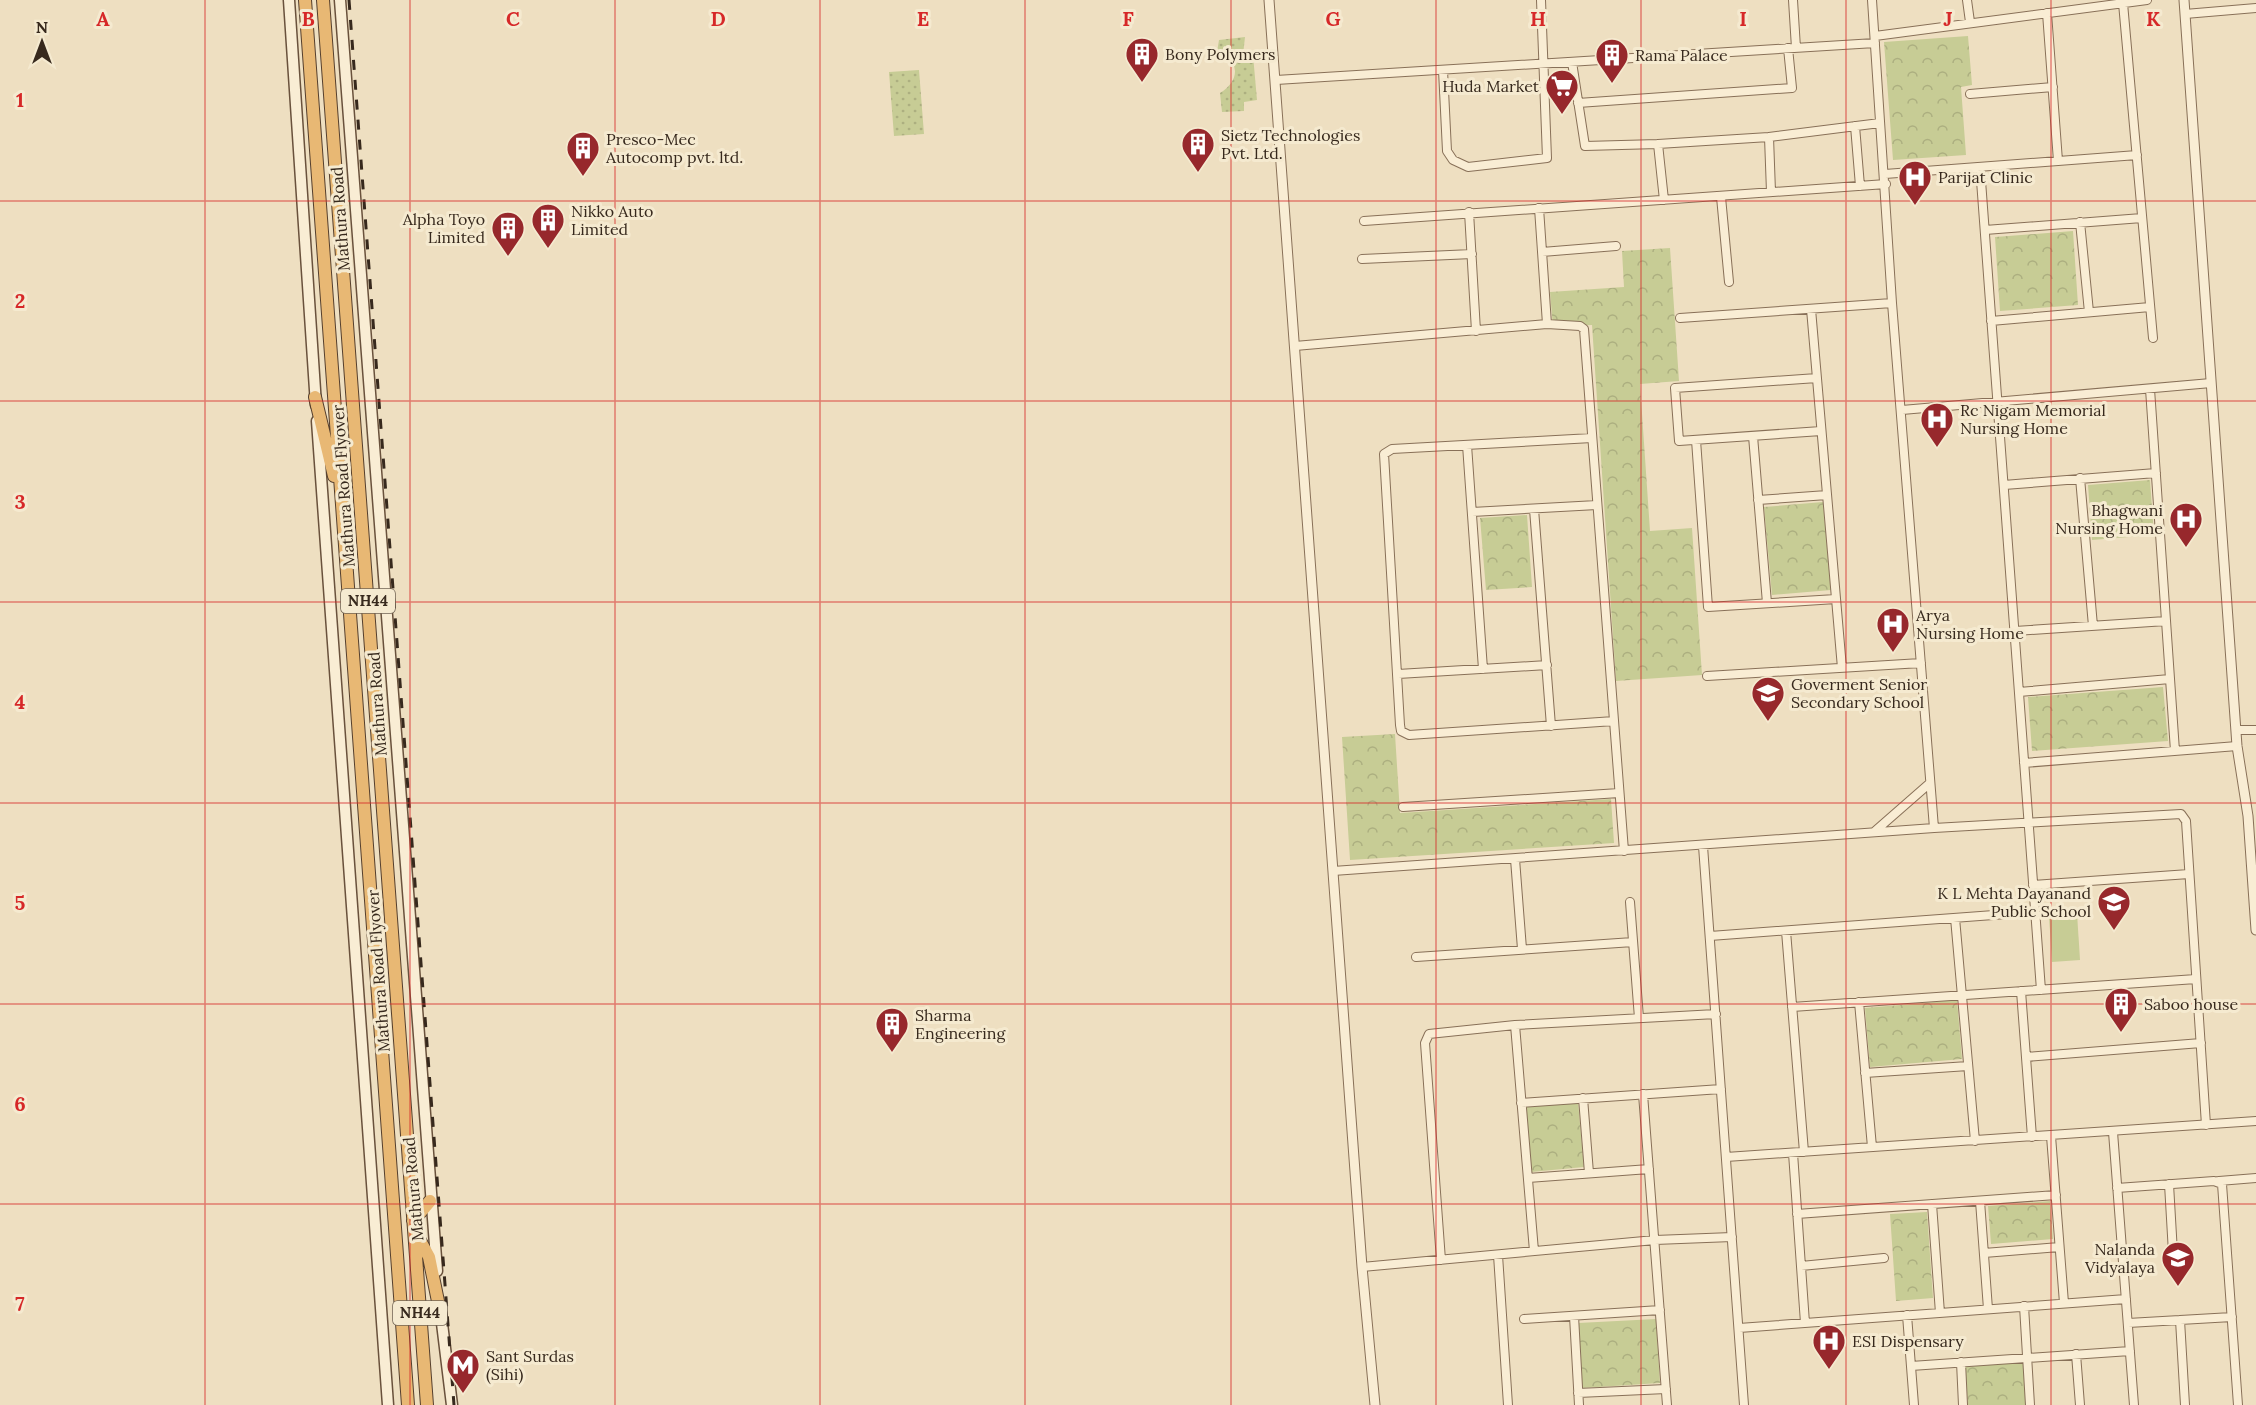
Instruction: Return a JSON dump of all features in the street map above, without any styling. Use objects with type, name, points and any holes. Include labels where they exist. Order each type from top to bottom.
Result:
[{"type":"highway","name":"Mathura Road Flyover","points":[[305,0],[341,500]]},
{"type":"highway","name":"Mathura Road Flyover","points":[[323,0],[414,1225]]},
{"type":"highway","points":[[315,398],[341,500]]},
{"type":"highway","name":"Mathura Road","points":[[341,500],[408,1405]]},
{"type":"highway","points":[[430,1202],[414,1225],[429,1257],[441,1316]]},
{"type":"highway","name":"Mathura Road","points":[[414,1225],[427,1405]]},
{"type":"main road","points":[[289,0],[315,398],[347,818],[365,1122],[388,1405]]},
{"type":"main road","name":"Mathura Road","points":[[340,0],[430,1202],[452,1405]]},
{"type":"street","points":[[1269,0],[1362,1267],[1375,1405]]},
{"type":"street","points":[[1443,70],[1448,151],[1453,160],[1468,167],[1547,158],[1541,0]]},
{"type":"street","points":[[1578,102],[1792,88],[1793,0]]},
{"type":"street","points":[[1872,0],[1886,184],[1892,303],[1934,828]]},
{"type":"street","points":[[1967,0],[1970,22]]},
{"type":"street","points":[[1276,80],[1792,48],[1875,39],[1970,22],[2147,0]]},
{"type":"street","points":[[2184,0],[2237,746],[2252,817],[2256,930]]},
{"type":"street","points":[[2123,3],[2153,338]]},
{"type":"street","points":[[2185,14],[2256,8]]},
{"type":"street","points":[[2047,13],[2058,161]]},
{"type":"street","points":[[1572,62],[1585,146],[1658,144],[1769,136],[1880,123]]},
{"type":"street","points":[[1970,94],[2053,87]]},
{"type":"street","points":[[1854,126],[1860,186]]},
{"type":"street","points":[[1769,136],[1771,192]]},
{"type":"street","points":[[1658,144],[1664,200]]},
{"type":"street","points":[[1885,174],[2137,155]]},
{"type":"street","points":[[1980,167],[2041,990]]},
{"type":"street","points":[[1364,220],[1886,184]]},
{"type":"street","points":[[1721,197],[1729,282]]},
{"type":"street","points":[[1539,208],[1547,324]]},
{"type":"street","points":[[1469,212],[1476,331]]},
{"type":"street","points":[[1985,230],[2142,218]]},
{"type":"street","points":[[2080,222],[2089,312]]},
{"type":"street","points":[[1542,252],[1616,246]]},
{"type":"street","points":[[1362,259],[1472,254]]},
{"type":"street","points":[[1680,318],[1892,303]]},
{"type":"street","points":[[1991,321],[2150,307]]},
{"type":"street","points":[[1811,309],[1842,668]]},
{"type":"street","points":[[1295,346],[1547,324],[1580,326],[1584,329],[1624,851]]},
{"type":"street","points":[[1817,378],[1674,388],[1679,441],[1821,431]]},
{"type":"street","points":[[1902,410],[2211,383]]},
{"type":"street","points":[[2150,389],[2175,751]]},
{"type":"street","points":[[1753,436],[1767,603]]},
{"type":"street","points":[[1592,438],[1392,449],[1384,454],[1400,725],[1404,734],[1614,721]]},
{"type":"street","points":[[1696,440],[1708,607],[1836,599]]},
{"type":"street","points":[[1467,445],[1484,669]]},
{"type":"street","points":[[2004,485],[2156,472]]},
{"type":"street","points":[[2080,478],[2093,626]]},
{"type":"street","points":[[1758,500],[1827,495]]},
{"type":"street","points":[[1472,512],[1597,505]]},
{"type":"street","points":[[1534,508],[1551,726]]},
{"type":"street","points":[[2014,632],[2166,621]]},
{"type":"street","points":[[1707,676],[1921,663]]},
{"type":"street","points":[[1398,674],[1547,664]]},
{"type":"street","points":[[2019,692],[2170,679]]},
{"type":"street","points":[[2236,730],[2256,730]]},
{"type":"street","points":[[2024,763],[2237,746]]},
{"type":"street","points":[[1874,832],[1930,783]]},
{"type":"street","points":[[1403,807],[1619,793]]},
{"type":"street","points":[[1333,871],[1874,832],[2181,814],[2186,821],[2206,1125]]},
{"type":"street","points":[[1703,846],[1744,1405]]},
{"type":"street","points":[[1515,859],[1522,949]]},
{"type":"street","points":[[2033,885],[2189,874]]},
{"type":"street","points":[[1630,903],[1639,1018]]},
{"type":"street","points":[[1710,936],[2035,912]]},
{"type":"street","points":[[1955,918],[1975,1141]]},
{"type":"street","points":[[1786,931],[1804,1152]]},
{"type":"street","points":[[1416,957],[1633,942]]},
{"type":"street","points":[[1792,1007],[2196,979]]},
{"type":"street","points":[[2021,991],[2032,1137]]},
{"type":"street","points":[[1859,1002],[1872,1148]]},
{"type":"street","points":[[1441,1260],[1425,1038],[1436,1031],[1716,1014]]},
{"type":"street","points":[[1515,1025],[1534,1251]]},
{"type":"street","points":[[2026,1057],[2200,1043]]},
{"type":"street","points":[[1865,1073],[1968,1066]]},
{"type":"street","points":[[1521,1103],[1721,1089]]},
{"type":"street","points":[[1644,1094],[1667,1405]]},
{"type":"street","points":[[1582,1098],[1589,1173]]},
{"type":"street","points":[[1726,1157],[2256,1121]]},
{"type":"street","points":[[2113,1132],[2134,1405]]},
{"type":"street","points":[[2051,1136],[2064,1304]]},
{"type":"street","points":[[1793,1153],[1805,1323]]},
{"type":"street","points":[[1528,1178],[1649,1169]]},
{"type":"street","points":[[2117,1188],[2256,1178]]},
{"type":"street","points":[[2219,1181],[2223,1189],[2238,1405]]},
{"type":"street","points":[[2169,1184],[2173,1253]]},
{"type":"street","points":[[1797,1214],[2056,1196]]},
{"type":"street","points":[[1980,1201],[1988,1309]]},
{"type":"street","points":[[1932,1204],[1940,1313]]},
{"type":"street","points":[[1362,1267],[1655,1240],[1732,1237]]},
{"type":"street","points":[[1984,1253],[2060,1247]]},
{"type":"street","points":[[1498,1254],[1508,1405]]},
{"type":"street","points":[[1801,1266],[1884,1258]]},
{"type":"street","points":[[1739,1328],[2126,1299]]},
{"type":"street","points":[[2024,1306],[2030,1405]]},
{"type":"street","points":[[1524,1319],[1660,1310]]},
{"type":"street","points":[[1907,1315],[1914,1405]]},
{"type":"street","points":[[1574,1316],[1579,1405]]},
{"type":"street","points":[[2128,1323],[2232,1317]]},
{"type":"street","points":[[2180,1320],[2185,1405]]},
{"type":"street","points":[[1911,1366],[2130,1351]]},
{"type":"street","points":[[2076,1354],[2080,1405]]},
{"type":"street","points":[[1960,1362],[1963,1405]]},
{"type":"street","points":[[1578,1394],[1666,1389]]},
{"type":"green space","points":[[1968,36],[1972,85],[1961,87],[1966,155],[1893,160],[1884,42]]},
{"type":"green space","points":[[1245,37],[1243,55],[1253,55],[1257,100],[1244,102],[1244,111],[1222,112],[1220,93],[1231,83],[1235,71],[1230,60],[1217,52],[1219,40]]},
{"type":"green space","points":[[919,70],[924,134],[894,136],[889,72]]},
{"type":"green space","points":[[2073,231],[2078,305],[2000,311],[1995,237]]},
{"type":"green space","points":[[1670,248],[1679,381],[1640,384],[1650,531],[1692,528],[1702,675],[1616,681],[1592,325],[1553,327],[1550,292],[1624,287],[1622,251]]},
{"type":"green space","points":[[2150,480],[2154,535],[2092,540],[2088,485]]},
{"type":"green space","points":[[1823,502],[1831,590],[1772,595],[1764,507]]},
{"type":"green space","points":[[1527,515],[1532,587],[1486,590],[1480,518]]},
{"type":"green space","points":[[2163,687],[2168,741],[2032,751],[2028,697]]},
{"type":"green space","points":[[1395,734],[1400,813],[1611,799],[1614,843],[1350,860],[1342,737]]},
{"type":"green space","points":[[2077,913],[2080,960],[2052,962],[2049,916]]},
{"type":"green space","points":[[1957,1000],[1962,1059],[1870,1067],[1865,1008]]},
{"type":"green space","points":[[1578,1102],[1584,1167],[1531,1172],[1525,1107]]},
{"type":"green space","points":[[2050,1201],[2053,1239],[1991,1244],[1988,1206]]},
{"type":"green space","points":[[1927,1212],[1933,1298],[1896,1301],[1890,1214]]},
{"type":"green space","points":[[1656,1319],[1660,1383],[1582,1388],[1578,1323]]},
{"type":"green space","points":[[2024,1362],[2027,1405],[1968,1405],[1965,1367]]},
{"type":"railway","points":[[349,0],[454,1405]]},
{"type":"place","name":"Bony Polymers","points":[[1142,83]]},
{"type":"place","name":"Rama Palace","points":[[1612,84]]},
{"type":"place","name":"Huda Market","points":[[1562,115]]},
{"type":"place","name":"Sietz Technologies Pvt. Ltd.","points":[[1198,173]]},
{"type":"place","name":"Presco-Mec Autocomp pvt. ltd.","points":[[583,177]]},
{"type":"place","name":"Parijat Clinic","points":[[1915,206]]},
{"type":"place","name":"Nikko Auto Limited","points":[[548,249]]},
{"type":"place","name":"Alpha Toyo Limited","points":[[508,257]]},
{"type":"place","name":"Rc Nigam Memorial Nursing Home","points":[[1937,448]]},
{"type":"place","name":"Bhagwani Nursing Home","points":[[2186,548]]},
{"type":"place","name":"Arya Nursing Home","points":[[1893,653]]},
{"type":"place","name":"Goverment Senior Secondary School","points":[[1768,722]]},
{"type":"place","name":"K L Mehta Dayanand Public School","points":[[2114,931]]},
{"type":"place","name":"Saboo house","points":[[2121,1033]]},
{"type":"place","name":"Sharma Engineering","points":[[892,1053]]},
{"type":"place","name":"Nalanda Vidyalaya","points":[[2178,1287]]},
{"type":"place","name":"ESI Dispensary","points":[[1829,1370]]},
{"type":"place","name":"Sant Surdas (Sihi)","points":[[463,1394]]}]
